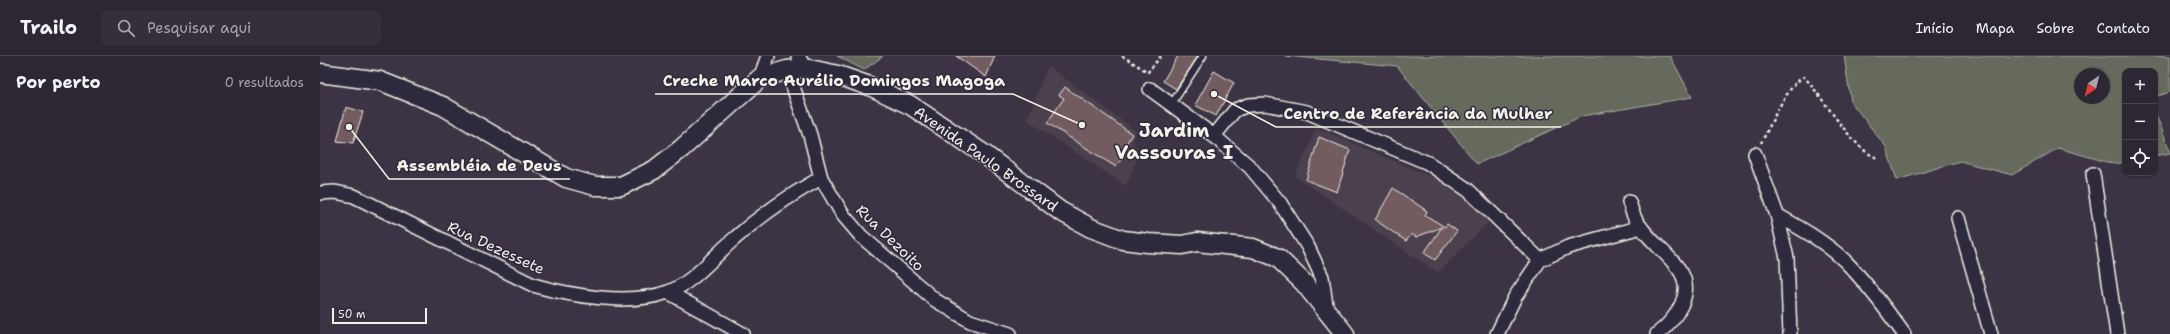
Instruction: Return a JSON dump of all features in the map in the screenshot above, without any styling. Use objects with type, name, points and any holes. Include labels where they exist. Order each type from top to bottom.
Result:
[{"type":"main road","name":"Avenida Paulo Brossard","points":[[320,73],[380,81],[443,106],[566,178],[602,186],[621,186],[654,170],[681,150],[760,78],[796,65],[838,75],[872,87],[910,106],[984,154],[1060,212],[1091,228],[1129,240],[1182,245],[1197,242],[1253,248],[1278,258],[1304,283],[1345,334]]},
{"type":"street","points":[[760,78],[768,56]]},
{"type":"street","name":"Rua Dezoito","points":[[796,65],[810,135],[821,178],[843,215],[861,236],[934,300],[970,321],[1010,334]]},
{"type":"street","points":[[1150,90],[1214,136],[1250,167],[1280,204],[1308,247],[1322,277],[1327,312]]},
{"type":"street","points":[[1214,136],[1235,110],[1248,105],[1266,104],[1307,112],[1428,163],[1468,190],[1540,260]]},
{"type":"street","points":[[1755,154],[1777,215],[1787,258],[1790,334]]},
{"type":"street","points":[[2093,174],[2117,334]]},
{"type":"street","name":"Rua Dezessete","points":[[320,192],[335,192],[354,196],[533,285],[562,294],[590,298],[639,298],[668,292],[684,284],[736,238],[786,198],[821,178]]},
{"type":"street","points":[[1629,202],[1636,221],[1680,270],[1684,284],[1685,293],[1680,309],[1670,323],[1657,334]]},
{"type":"street","points":[[1777,215],[1812,235],[1843,259],[1868,287],[1904,334]]},
{"type":"street","points":[[1958,218],[1991,334]]},
{"type":"street","points":[[1497,334],[1515,297],[1540,260],[1568,247],[1641,227]]},
{"type":"street","points":[[668,292],[743,334]]},
{"type":"lane","points":[[1171,105],[1203,56]]},
{"type":"path","points":[[1122,56],[1148,72],[1161,56]]},
{"type":"path","points":[[1755,154],[1789,91],[1798,80],[1804,78],[1814,87],[1845,130],[1864,151],[1873,158],[1879,158]]},
{"type":"shaded area","points":[[1048,66],[1136,131],[1133,143],[1140,150],[1126,186],[1027,120]]},
{"type":"shaded area","points":[[1317,128],[1448,184],[1490,220],[1438,273],[1295,176]]},
{"type":"green space","points":[[837,56],[883,56],[864,70]]},
{"type":"green space","points":[[1285,56],[1670,56],[1692,97],[1582,116],[1477,164],[1397,66]]},
{"type":"green space","points":[[1844,56],[2170,56],[2170,92],[2158,96],[2158,68],[2122,68],[2122,163],[2114,164],[2058,148],[2012,175],[1960,161],[1897,180],[1886,147],[1851,102]]},
{"type":"green space","points":[[2158,120],[2170,151],[2170,153],[2158,155]]},
{"type":"building","points":[[956,56],[995,56],[986,77]]},
{"type":"building","points":[[1178,56],[1198,56],[1176,89],[1163,81]]},
{"type":"building","points":[[1214,71],[1234,83],[1216,116],[1195,105]]},
{"type":"building","points":[[1065,87],[1132,134],[1125,146],[1129,148],[1116,167],[1047,123],[1064,98],[1059,95]]},
{"type":"building","points":[[346,107],[363,112],[353,143],[337,141]]},
{"type":"building","points":[[1319,137],[1350,150],[1337,192],[1306,180]]},
{"type":"building","points":[[1393,188],[1427,211],[1425,215],[1445,227],[1447,224],[1457,231],[1435,260],[1424,253],[1442,227],[1416,237],[1412,234],[1406,241],[1375,220]]},
{"type":"place","name":"Centro de Referência da Mulher","points":[[1214,94]]},
{"type":"place","name":"Creche Marco Aurélio Domingos Magoga","points":[[1082,125]]},
{"type":"place","name":"Assembléia de Deus","points":[[349,127]]},
{"type":"district","name":"Jardim Vassouras I","points":[[1174,141]]}]
